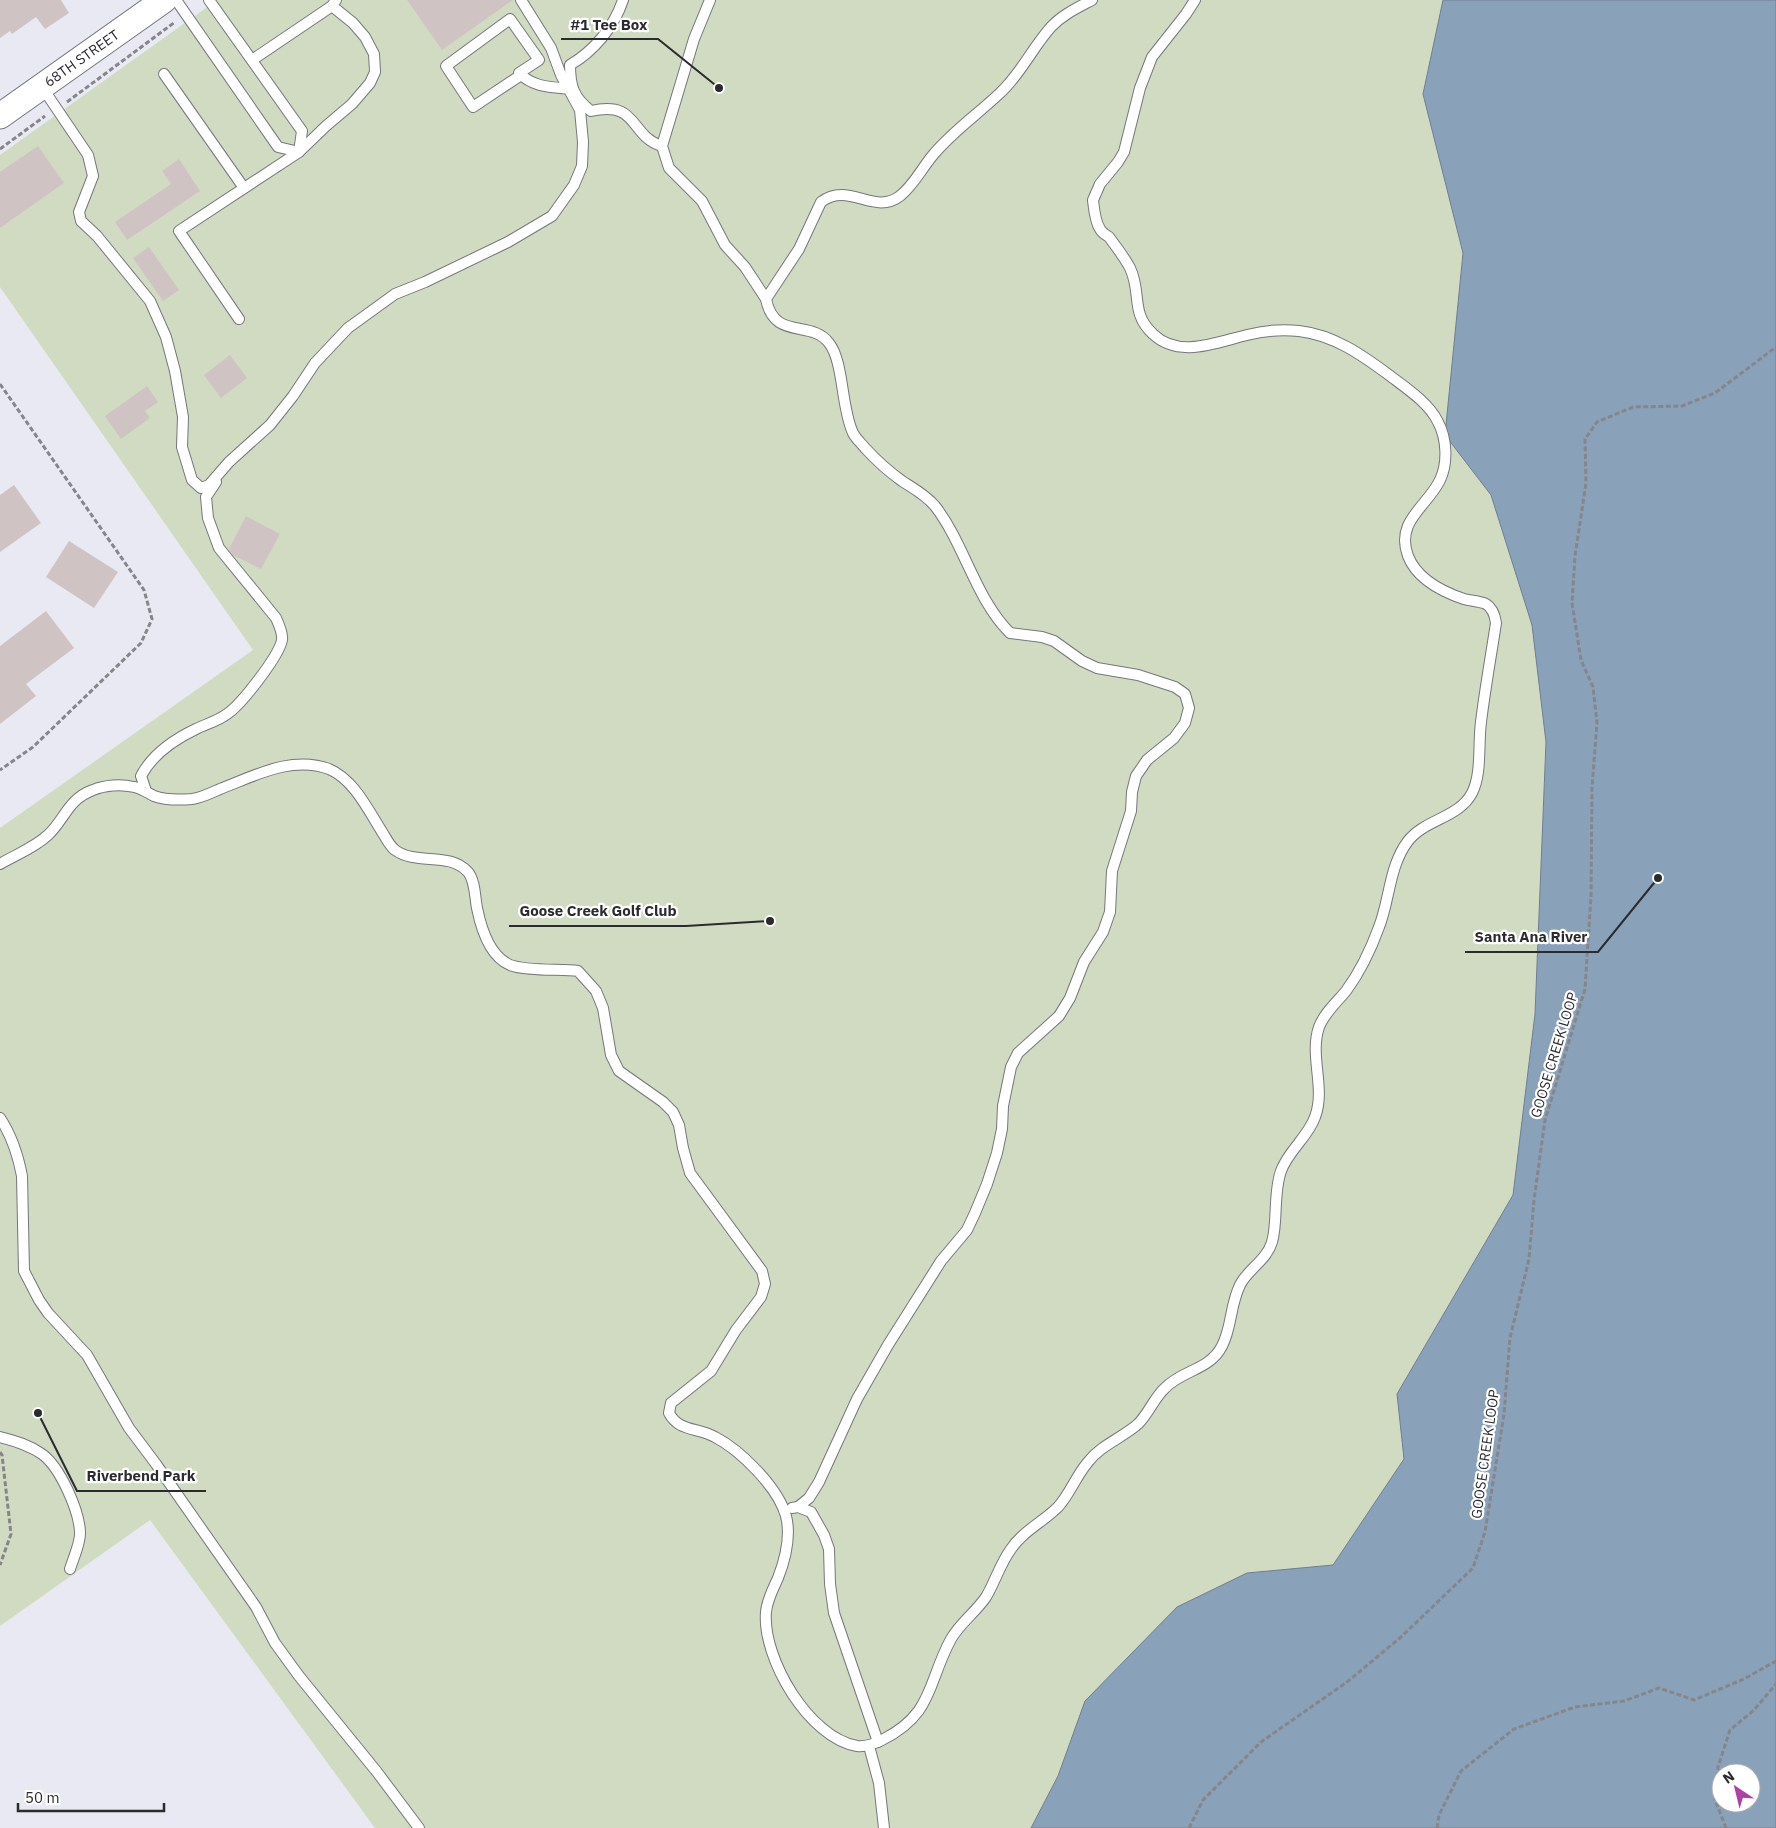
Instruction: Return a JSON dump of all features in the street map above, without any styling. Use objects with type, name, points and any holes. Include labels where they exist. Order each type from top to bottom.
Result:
[{"type":"street","name":"68TH STREET","points":[[0,116],[164,0]]},
{"type":"lane","points":[[176,0],[278,147],[299,152]]},
{"type":"lane","points":[[209,0],[302,131],[299,152]]},
{"type":"lane","points":[[42,86],[88,155],[93,176],[79,212],[81,221],[97,236],[150,302],[166,338],[175,372],[183,417],[182,447],[192,480],[201,488],[209,485],[230,462],[270,425],[294,396],[315,363],[348,328],[395,294],[425,282],[508,242],[552,216],[574,185],[582,166],[583,142],[580,110],[551,48],[521,0]]},
{"type":"lane","points":[[556,62],[570,65],[581,59],[598,43],[612,24],[623,0]]},
{"type":"lane","points":[[710,0],[694,39],[662,146],[669,168],[702,201],[725,245],[745,267],[766,299],[768,311],[782,324],[818,334],[828,341],[835,352],[847,418],[854,435],[888,471],[921,493],[934,505],[946,522],[993,612],[1010,633],[1042,637],[1054,641],[1082,661],[1097,668],[1138,675],[1175,687],[1185,694],[1189,708],[1185,723],[1174,738],[1146,760],[1136,776],[1132,792],[1131,811],[1112,871],[1110,912],[1104,932],[1084,962],[1070,998],[1059,1016],[1018,1053],[1011,1067],[1003,1106],[998,1152],[987,1184],[967,1230],[941,1261],[893,1336],[857,1399],[818,1482],[809,1498],[798,1507]]},
{"type":"lane","points":[[766,299],[799,249],[821,202],[836,194],[847,194],[874,202],[884,202],[899,197],[915,180],[933,155],[960,127],[1001,93],[1022,69],[1051,26],[1063,16],[1092,0]]},
{"type":"lane","points":[[0,864],[38,844],[50,833],[71,804],[93,789],[111,786],[135,787],[156,796],[177,800],[193,799],[266,770],[290,765],[310,765],[328,769],[341,776],[352,786],[393,849],[409,858],[450,861],[461,865],[470,874],[479,920],[487,941],[498,956],[510,965],[578,971],[596,991],[603,1008],[611,1054],[619,1071],[663,1102],[673,1112],[679,1125],[690,1172],[762,1272],[765,1284],[761,1297],[736,1330],[711,1371],[671,1403],[669,1413],[674,1423],[703,1431],[720,1439],[744,1459],[760,1474],[774,1494],[786,1517],[786,1558],[766,1608],[766,1628],[771,1649],[792,1693],[803,1710],[815,1724],[829,1735],[856,1746],[873,1744],[902,1729],[917,1716],[937,1674],[940,1661],[958,1626],[973,1614],[982,1602],[1013,1546],[1025,1533],[1058,1506],[1091,1457],[1106,1444],[1138,1423],[1147,1414],[1164,1388],[1174,1380],[1213,1360],[1222,1348],[1241,1281],[1266,1253],[1272,1242],[1275,1201],[1280,1172],[1315,1118],[1319,1090],[1316,1042],[1321,1024],[1332,1006],[1352,982],[1371,945],[1385,911],[1393,872],[1407,842],[1430,824],[1460,808],[1469,798],[1475,787],[1479,768],[1480,723],[1496,623],[1494,613],[1487,605],[1448,593],[1428,581],[1417,570],[1408,556],[1406,537],[1408,523],[1439,481],[1446,458],[1439,424],[1432,411],[1367,358],[1332,339],[1314,334],[1282,330],[1248,334],[1227,341],[1182,348],[1155,336],[1145,325],[1138,312],[1135,284],[1131,270],[1109,238],[1100,229],[1092,200],[1100,184],[1124,152],[1140,88],[1152,57],[1195,0]]},
{"type":"lane","points":[[239,318],[179,231],[299,152],[352,104],[370,84],[375,72],[374,54],[365,37],[334,3],[252,60]]},
{"type":"lane","points":[[510,19],[539,60],[519,73],[521,75],[473,107],[446,66],[510,19]]},
{"type":"lane","points":[[570,65],[571,89],[581,103],[591,112],[602,109],[618,109],[628,115],[651,142],[662,146]]},
{"type":"lane","points":[[164,74],[244,188]]},
{"type":"lane","points":[[521,75],[526,80],[537,85],[571,89]]},
{"type":"lane","points":[[146,792],[141,776],[145,768],[178,738],[228,714],[256,683],[282,640],[281,630],[276,618],[219,548],[208,518],[206,498],[214,484],[274,424],[302,389],[318,365],[351,328],[386,305],[507,246],[546,224],[559,213],[574,191],[582,174],[587,136],[586,120],[581,103]]},
{"type":"lane","points":[[0,1118],[16,1149],[19,1162],[22,1176],[24,1271],[39,1300],[48,1313],[87,1355],[129,1428],[256,1607],[275,1643],[419,1828]]},
{"type":"lane","points":[[0,1437],[22,1442],[44,1455],[57,1471],[74,1503],[81,1533],[70,1569]]},
{"type":"lane","points":[[782,1509],[798,1507],[811,1512],[829,1548],[830,1584],[834,1613],[873,1744],[884,1828]]},
{"type":"path","points":[[0,148],[186,14]]},
{"type":"path","name":"GOOSE CREEK LOOP","points":[[1189,1828],[1203,1800],[1261,1742],[1347,1682],[1401,1637],[1473,1568],[1485,1532],[1492,1491],[1504,1414],[1510,1338],[1529,1259],[1534,1200],[1545,1120],[1585,989],[1591,896],[1592,787],[1597,724],[1593,687],[1581,660],[1572,603],[1575,556],[1586,483],[1585,439],[1596,422],[1633,408],[1682,406],[1714,394],[1776,347]]},
{"type":"path","points":[[0,384],[144,590],[152,619],[141,643],[33,747],[0,770]]},
{"type":"path","points":[[0,1452],[2,1455],[11,1534],[0,1565]]},
{"type":"path","points":[[1437,1828],[1438,1815],[1461,1772],[1514,1729],[1575,1707],[1624,1701],[1659,1688],[1694,1700],[1744,1679],[1776,1661]]},
{"type":"path","points":[[1726,1828],[1715,1800],[1718,1767],[1730,1730],[1754,1710],[1776,1684]]},
{"type":"green space","points":[[217,0],[1443,0],[1423,94],[1463,253],[1445,435],[1491,495],[1532,625],[1546,742],[1535,1014],[1513,1195],[1397,1394],[1404,1459],[1333,1566],[1247,1573],[1058,1776],[1031,1828],[375,1828],[150,1520],[0,1626],[0,828],[253,650],[0,287],[0,155]]},
{"type":"water","points":[[1443,0],[1776,0],[1776,1828],[1031,1828],[1058,1776],[1085,1701],[1177,1607],[1247,1573],[1333,1565],[1404,1459],[1397,1394],[1513,1195],[1535,1014],[1546,742],[1532,625],[1491,495],[1445,435],[1463,253],[1423,94]]},
{"type":"building","points":[[0,0],[61,0],[69,13],[45,29],[36,17],[12,34],[10,31],[0,38]]},
{"type":"building","points":[[407,0],[513,0],[442,50]]},
{"type":"building","points":[[38,146],[64,183],[0,228],[0,172]]},
{"type":"building","points":[[179,159],[200,191],[127,240],[115,222],[171,184],[162,171]]},
{"type":"building","points":[[149,247],[179,290],[163,301],[133,258]]},
{"type":"building","points":[[230,355],[247,378],[221,398],[204,375]]},
{"type":"building","points":[[147,386],[158,402],[145,411],[150,418],[121,439],[105,416]]},
{"type":"building","points":[[14,485],[41,523],[0,552],[0,495]]},
{"type":"building","points":[[246,516],[280,534],[261,569],[233,555],[229,549]]},
{"type":"building","points":[[69,541],[118,572],[94,608],[46,577]]},
{"type":"building","points":[[46,611],[74,648],[26,684],[36,696],[0,724],[0,646]]},
{"type":"place","name":"#1 Tee Box","points":[[719,88]]},
{"type":"place","name":"Santa Ana River","points":[[1658,878]]},
{"type":"place","name":"Goose Creek Golf Club","points":[[770,921]]},
{"type":"place","name":"Riverbend Park","points":[[38,1413]]}]
